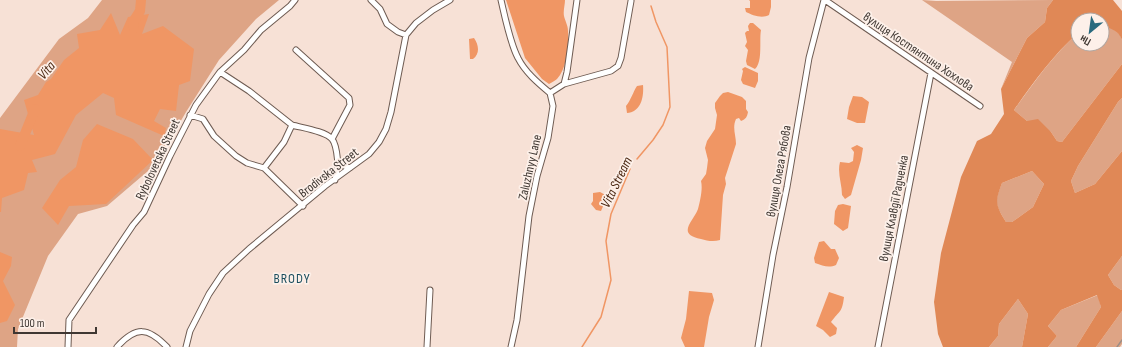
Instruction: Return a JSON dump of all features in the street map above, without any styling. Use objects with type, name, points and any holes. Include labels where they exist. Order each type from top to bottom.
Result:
[{"type":"street","name":"Rybolovetska Street","points":[[68,347],[69,320],[133,225],[144,212],[190,115],[220,72],[244,50],[261,30],[296,0]]},
{"type":"street","points":[[371,0],[380,9],[387,24],[398,32],[406,35],[416,23],[433,10],[450,0]]},
{"type":"street","points":[[500,0],[518,58],[534,80],[550,93],[564,84],[611,71],[618,66],[621,58],[631,2]]},
{"type":"street","points":[[564,84],[577,0]]},
{"type":"street","name":"вулиця Костянтина Хохлова","points":[[824,0],[980,106]]},
{"type":"street","name":"вулиця Олега Рябова","points":[[758,347],[809,58],[824,0]]},
{"type":"street","name":"Brodivska Street","points":[[186,347],[194,325],[209,294],[223,273],[249,248],[303,206],[324,186],[335,180],[369,154],[380,142],[386,129],[396,91],[406,35]]},
{"type":"street","points":[[296,50],[349,98],[350,104],[332,139]]},
{"type":"street","points":[[220,72],[292,125],[320,132],[332,139],[338,164],[335,180]]},
{"type":"street","name":"вулиця Клавдії Радченка","points":[[878,347],[931,73]]},
{"type":"street","name":"Zaluzhnyy Lane","points":[[511,347],[517,320],[529,216],[537,176],[548,138],[553,106],[550,93]]},
{"type":"street","points":[[190,115],[203,119],[214,136],[236,156],[247,163],[264,168],[303,206]]},
{"type":"street","points":[[264,168],[284,142],[292,125]]},
{"type":"street","points":[[338,164],[350,168]]},
{"type":"street","points":[[427,347],[430,290]]},
{"type":"street","points":[[117,347],[135,333],[146,331],[157,337],[167,347]]},
{"type":"shaded area","points":[[102,0],[279,0],[256,19],[219,60],[155,165],[107,206],[78,214],[48,256],[18,329],[17,347],[0,347],[0,118],[59,39],[88,18]]},
{"type":"shaded area","points":[[506,0],[565,0],[564,18],[568,27],[567,56],[560,75],[556,80],[549,84],[542,79],[525,58]]},
{"type":"shaded area","points":[[749,0],[771,0],[769,15],[760,17],[746,12],[745,8],[750,8]]},
{"type":"shaded area","points":[[922,0],[1053,0],[1047,8],[1045,22],[1027,38],[1001,89],[1012,62]]},
{"type":"shaded area","points":[[1053,0],[1113,0],[1122,11],[1122,40],[1119,34],[1110,29],[1110,12],[1070,12],[1070,41],[1052,60],[1014,110],[1027,121],[1038,119],[1051,132],[1057,141],[1062,142],[1122,64],[1122,98],[1078,166],[1071,181],[1075,193],[1095,184],[1122,151],[1122,256],[1108,275],[1114,285],[1121,290],[1122,289],[1122,311],[1096,347],[1076,347],[1101,307],[1097,295],[1061,310],[1048,326],[1057,336],[1048,347],[1022,347],[1028,314],[1018,299],[999,324],[998,336],[989,347],[943,347],[938,334],[934,302],[941,253],[961,177],[977,141],[991,134],[1004,114],[1001,89],[1027,38],[1045,22],[1047,8]],"holes":[[[1032,171],[1044,184],[1033,207],[1012,222],[1006,222],[997,203],[1002,183]]]},
{"type":"shaded area","points":[[111,13],[120,35],[128,17],[149,14],[142,34],[163,26],[194,49],[190,81],[179,85],[176,111],[160,109],[154,121],[166,128],[164,136],[116,115],[114,98],[103,93],[76,115],[55,154],[32,160],[37,172],[28,173],[24,190],[2,198],[0,212],[0,129],[34,135],[24,100],[38,95],[46,82],[51,79],[64,60],[79,48],[77,34],[100,30]]},
{"type":"shaded area","points":[[750,23],[753,23],[761,30],[760,56],[755,69],[747,65],[746,61],[748,50],[745,46],[747,42],[745,33],[749,31],[748,26]]},
{"type":"shaded area","points":[[1110,28],[1112,28],[1120,35],[1122,40],[1122,64],[1062,142],[1057,141],[1051,132],[1027,121],[1014,110],[1052,60],[1070,41],[1070,52],[1110,52]]},
{"type":"shaded area","points":[[474,38],[478,46],[478,52],[473,59],[470,59],[469,39]]},
{"type":"shaded area","points":[[745,67],[758,73],[758,81],[755,88],[743,84],[741,80],[742,69]]},
{"type":"shaded area","points":[[643,85],[641,103],[636,110],[627,113],[626,106],[637,86]]},
{"type":"shaded area","points":[[728,92],[742,97],[746,101],[746,109],[748,112],[747,117],[741,121],[739,118],[736,119],[735,122],[734,128],[736,144],[725,178],[726,184],[723,195],[720,240],[708,241],[693,237],[689,234],[688,227],[698,209],[702,184],[701,181],[706,174],[708,160],[705,148],[707,141],[715,129],[717,115],[715,103],[723,93]]},
{"type":"shaded area","points":[[853,96],[862,97],[869,102],[865,123],[857,123],[847,119]]},
{"type":"shaded area","points":[[1122,98],[1122,151],[1095,184],[1075,193],[1071,181],[1078,166]]},
{"type":"shaded area","points":[[97,124],[133,139],[153,160],[106,204],[69,206],[58,225],[42,208],[60,180],[76,167],[83,140]]},
{"type":"shaded area","points":[[857,145],[863,148],[861,160],[851,195],[845,199],[842,195],[839,170],[840,162],[849,163],[853,161],[854,152],[851,148]]},
{"type":"shaded area","points":[[1032,171],[1044,184],[1033,207],[1012,222],[1006,222],[997,203],[1002,183]]},
{"type":"shaded area","points":[[600,192],[609,197],[609,202],[604,204],[601,211],[596,210],[591,204],[593,201],[593,193]]},
{"type":"shaded area","points":[[843,204],[851,206],[848,228],[843,231],[834,224],[835,211],[838,205]]},
{"type":"shaded area","points":[[824,241],[831,249],[835,249],[839,258],[836,265],[826,266],[815,263],[814,258],[819,242]]},
{"type":"shaded area","points":[[0,252],[12,257],[11,266],[3,281],[15,305],[7,321],[0,323]]},
{"type":"shaded area","points":[[1122,256],[1121,290],[1114,285],[1108,275]]},
{"type":"shaded area","points":[[689,291],[712,293],[714,300],[709,317],[704,347],[685,347],[681,338],[686,319]]},
{"type":"shaded area","points":[[829,292],[844,297],[839,313],[831,322],[837,328],[836,334],[830,337],[816,326]]},
{"type":"shaded area","points":[[1098,295],[1101,307],[1076,347],[1048,347],[1057,336],[1048,326],[1061,310]]},
{"type":"shaded area","points":[[1018,299],[1028,314],[1022,347],[989,347],[998,336],[999,324]]},
{"type":"shaded area","points":[[1122,311],[1122,344],[1120,347],[1096,347]]},
{"type":"waterway","name":"Vita","points":[[134,28],[133,22],[140,11],[141,0]]},
{"type":"waterway","name":"Vita Stream","points":[[637,159],[663,125],[670,107],[667,47],[651,6]]},
{"type":"waterway","name":"Vita","points":[[20,146],[35,109]]},
{"type":"waterway","name":"Vita Stream","points":[[582,347],[601,317],[611,280],[606,241],[611,214],[630,169]]},
{"type":"railway","points":[[1117,347],[1122,340]]},
{"type":"district","name":"BRODY","points":[[292,278]]}]
